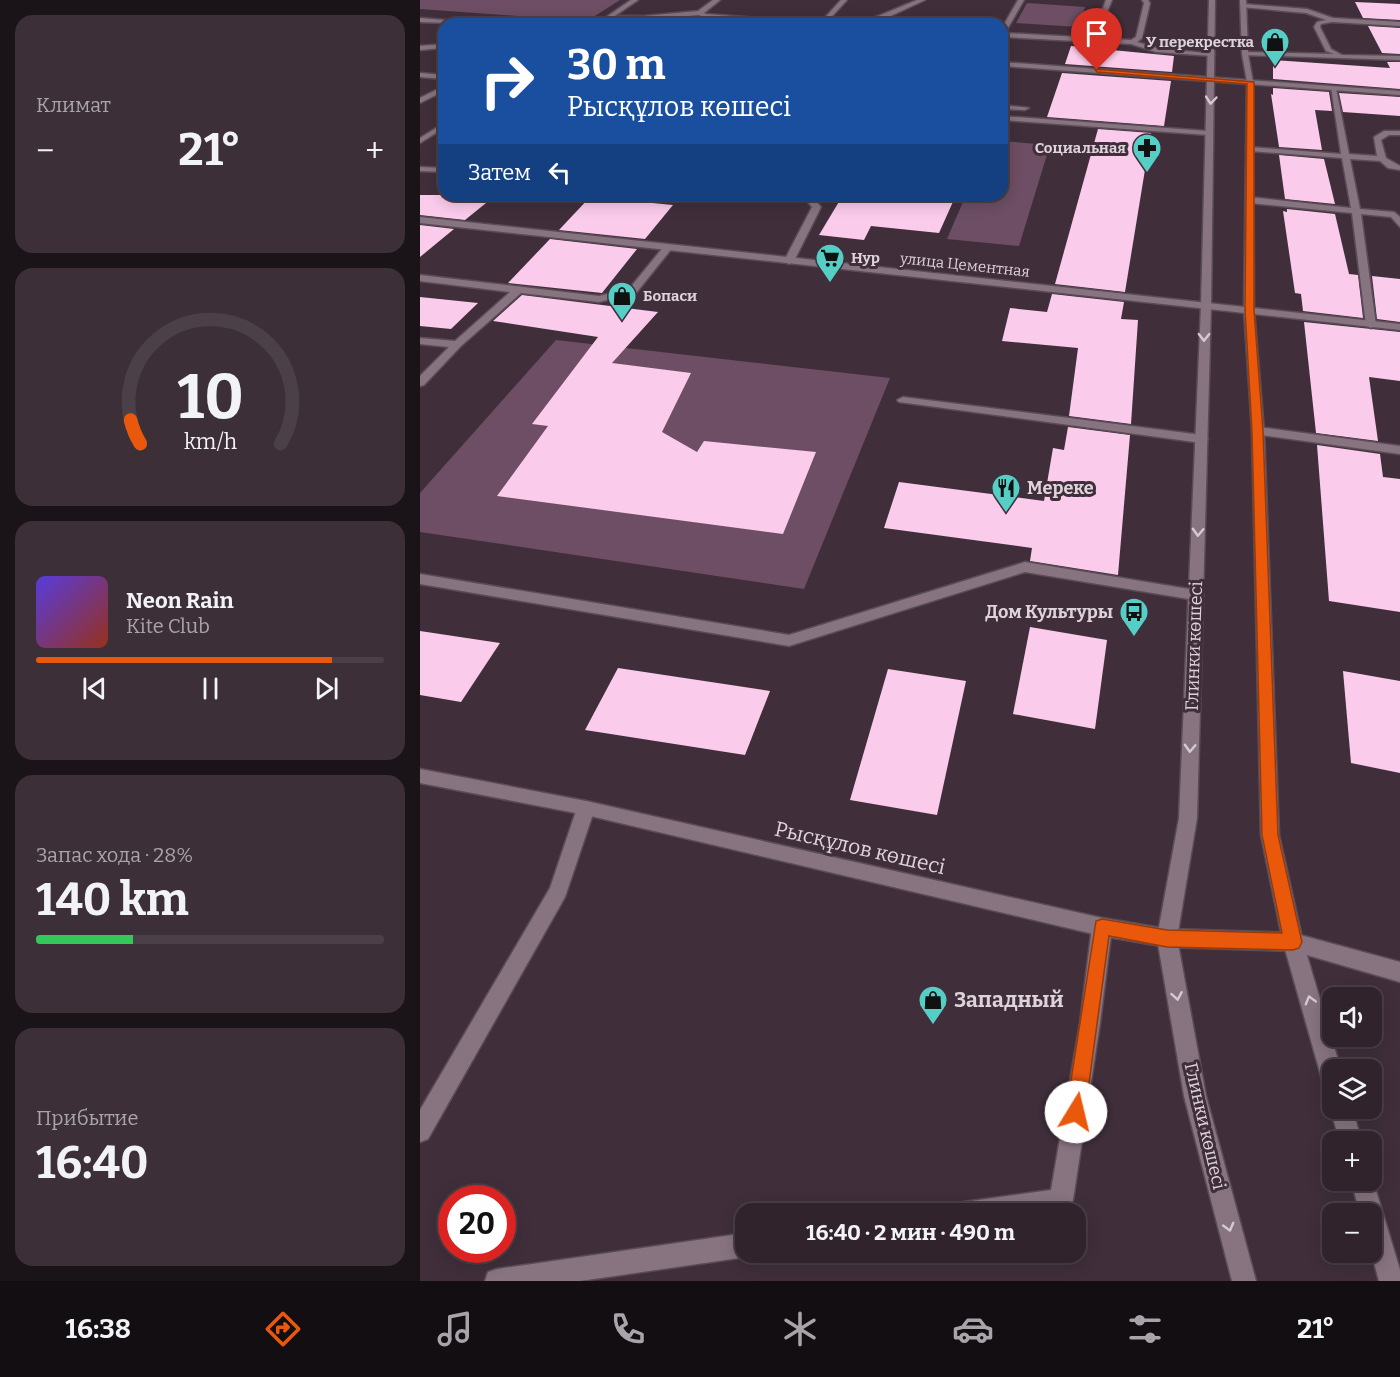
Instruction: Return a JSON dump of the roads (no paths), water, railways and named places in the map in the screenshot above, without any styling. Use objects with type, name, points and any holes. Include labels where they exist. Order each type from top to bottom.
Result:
[{"type":"main road","points":[[609,18],[635,0]]},
{"type":"main road","points":[[612,16],[644,18],[700,13],[717,0]]},
{"type":"main road","points":[[828,18],[844,0]]},
{"type":"main road","points":[[885,18],[891,13],[922,0]]},
{"type":"main road","points":[[1008,23],[1021,0]]},
{"type":"main road","points":[[1041,28],[1097,31],[1109,0]]},
{"type":"main road","points":[[1132,42],[1139,38],[1147,3],[1145,0]]},
{"type":"main road","name":"Глинки көшесі","points":[[1212,0],[1206,306],[1188,818],[1167,938],[1195,1096],[1244,1281]]},
{"type":"main road","points":[[1327,1059],[1293,942],[1270,835],[1258,431],[1249,310],[1251,82],[1245,54],[1243,3],[1307,11],[1332,20]]},
{"type":"main road","points":[[700,13],[704,16],[732,18]]},
{"type":"main road","points":[[420,20],[438,21]]},
{"type":"main road","points":[[1339,54],[1328,50],[1317,27],[1319,22],[1332,20],[1400,24]]},
{"type":"main road","points":[[1008,26],[1017,27]]},
{"type":"main road","points":[[1008,34],[1132,42],[1156,50],[1212,54]]},
{"type":"main road","points":[[420,48],[438,46]]},
{"type":"main road","points":[[1245,54],[1305,58],[1339,54],[1400,58]]},
{"type":"main road","points":[[1008,66],[1400,93]]},
{"type":"main road","points":[[420,75],[438,76]]},
{"type":"main road","points":[[1333,88],[1356,211],[1371,325]]},
{"type":"main road","points":[[420,101],[438,91]]},
{"type":"main road","points":[[1008,107],[1024,108]]},
{"type":"main road","points":[[1008,118],[1208,133]]},
{"type":"main road","points":[[421,139],[438,129]]},
{"type":"main road","points":[[1382,159],[1377,139],[1387,133],[1400,133]]},
{"type":"main road","points":[[1250,149],[1382,159],[1391,166],[1400,168]]},
{"type":"main road","points":[[420,169],[438,170]]},
{"type":"main road","points":[[1250,200],[1394,215],[1400,224]]},
{"type":"main road","points":[[789,261],[818,207],[812,201]]},
{"type":"main road","name":"улица Цементная","points":[[420,220],[1400,327]]},
{"type":"main road","points":[[420,278],[598,299],[632,291],[668,247]]},
{"type":"main road","points":[[420,383],[457,344],[518,290]]},
{"type":"main road","points":[[420,341],[457,344]]},
{"type":"main road","points":[[903,400],[1202,439]]},
{"type":"main road","points":[[1258,431],[1400,450]]},
{"type":"main road","points":[[420,579],[789,641],[1025,567],[1195,595]]},
{"type":"main road","name":"Рысқұлов көшесі","points":[[420,776],[586,808],[1102,927],[1167,938],[1293,942],[1400,972]]},
{"type":"main road","points":[[420,1131],[558,891],[586,808]]},
{"type":"main road","points":[[1040,1203],[1061,1200],[1090,1023],[1102,927]]},
{"type":"main road","points":[[1365,1191],[1391,1281]]},
{"type":"main road","points":[[496,1281],[735,1247]]},
{"type":"place","name":"У перекрестка","points":[[1275,68]]},
{"type":"place","name":"Социальная","points":[[1147,174]]},
{"type":"place","name":"Нур","points":[[830,284]]},
{"type":"place","name":"Бопаси","points":[[622,322]]},
{"type":"place","name":"Мереке","points":[[1006,514]]},
{"type":"place","name":"Дом Культуры","points":[[1134,638]]},
{"type":"place","name":"Западный","points":[[933,1026]]}]
